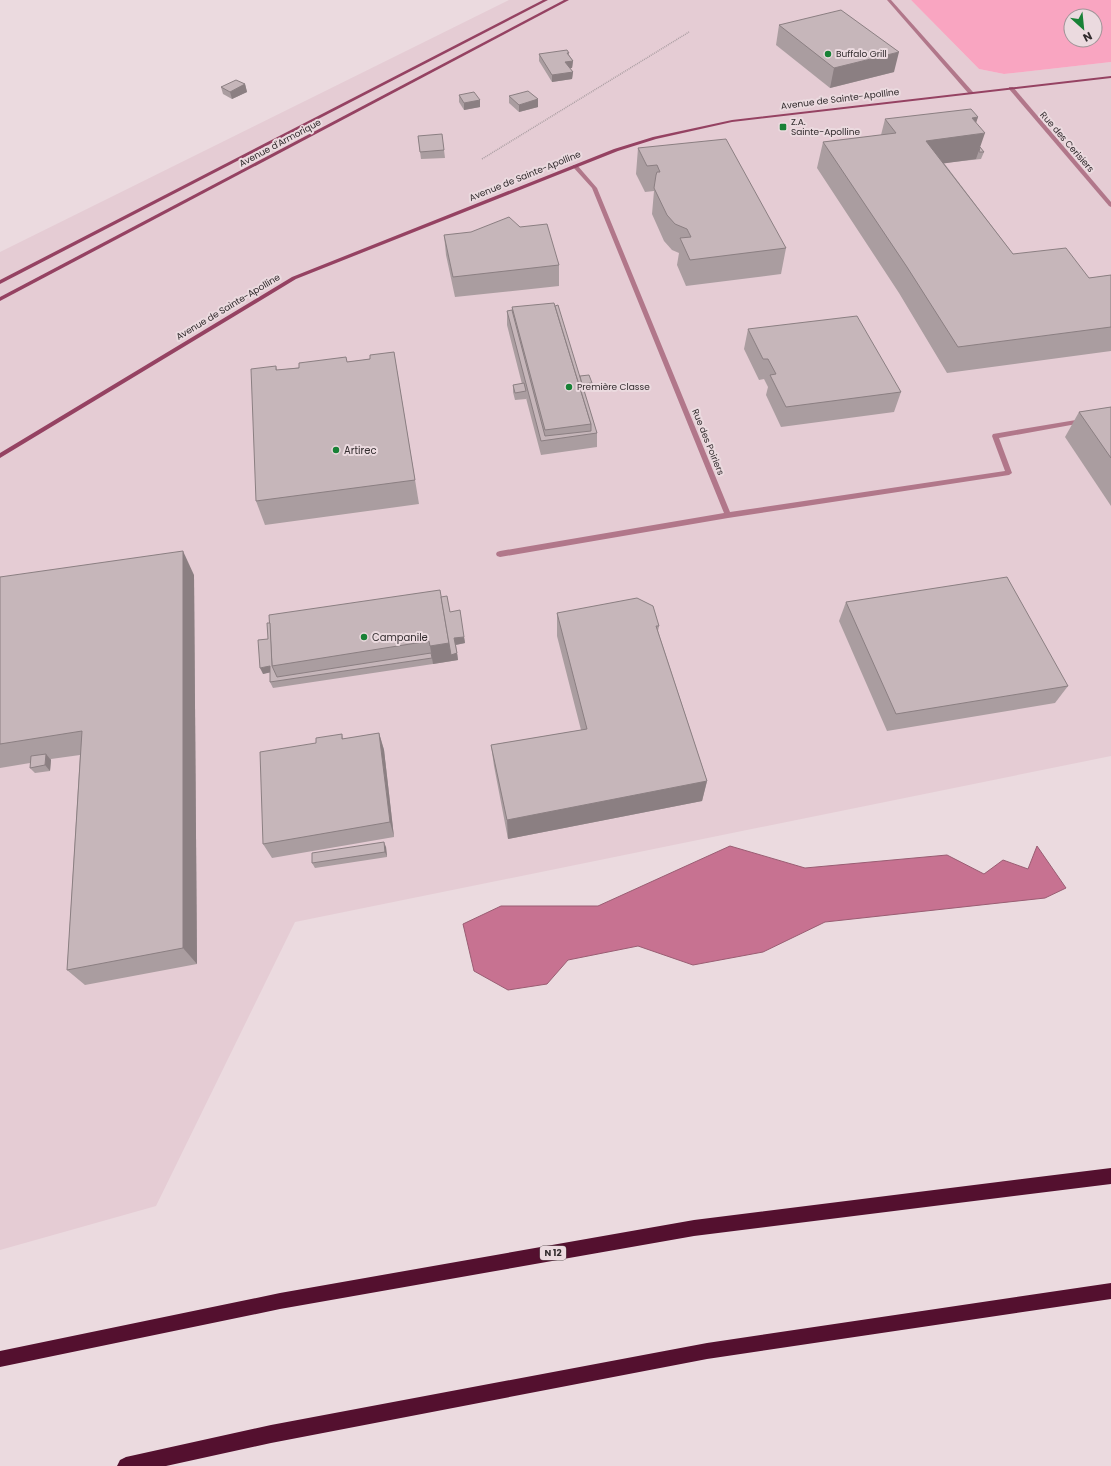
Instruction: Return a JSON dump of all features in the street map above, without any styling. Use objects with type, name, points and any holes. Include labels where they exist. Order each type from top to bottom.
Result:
[{"type":"highway","name":"N 12","points":[[0,1359],[280,1301],[694,1228],[1111,1176]]},
{"type":"highway","points":[[126,1466],[271,1434],[707,1351],[1111,1291]]},
{"type":"main road","name":"Avenue d'Armorique","points":[[0,282],[546,0]]},
{"type":"main road","name":"Avenue d'Armorique","points":[[0,299],[566,0]]},
{"type":"main road","name":"Avenue de Sainte-Apolline","points":[[0,456],[294,278],[616,150],[655,138],[732,121],[1111,77]]},
{"type":"lane","points":[[889,0],[970,93]]},
{"type":"lane","name":"Rue des Cerisiers","points":[[1011,88],[1111,205]]},
{"type":"lane","name":"Rue des Poiriers","points":[[576,166],[594,188],[728,515]]},
{"type":"lane","points":[[500,554],[728,515],[1009,473],[995,436],[1088,420]]},
{"type":"path","points":[[482,159],[689,32]]},
{"type":"shaded area","points":[[509,0],[911,0],[979,69],[1004,74],[1111,62],[1111,756],[295,922],[156,1206],[0,1250],[0,252]]},
{"type":"shaded area","points":[[911,0],[1111,0],[1111,62],[1004,74],[979,69]]},
{"type":"shaded area","points":[[730,846],[805,868],[947,855],[984,874],[1003,860],[1028,869],[1037,846],[1066,888],[1045,898],[825,922],[763,952],[693,965],[638,946],[568,960],[547,984],[508,990],[474,971],[463,924],[501,906],[598,906]]},
{"type":"building","points":[[841,10],[899,52],[834,68],[779,25]]},
{"type":"building","points":[[567,50],[569,53],[567,53],[573,61],[565,62],[573,72],[552,75],[539,54]]},
{"type":"building","points":[[236,80],[245,84],[230,92],[221,87]]},
{"type":"building","points":[[528,91],[538,99],[519,105],[509,96]]},
{"type":"building","points":[[474,92],[480,100],[464,103],[459,95]]},
{"type":"building","points":[[971,109],[978,117],[972,118],[985,133],[926,141],[1013,254],[1066,248],[1089,278],[1111,275],[1111,327],[958,347],[907,267],[823,142],[896,133],[885,119]]},
{"type":"building","points":[[442,134],[444,150],[420,152],[418,136]]},
{"type":"building","points":[[726,139],[786,248],[690,260],[680,238],[691,237],[687,229],[675,224],[667,215],[654,188],[657,172],[660,172],[657,165],[647,166],[638,148]]},
{"type":"building","points":[[980,147],[984,152],[979,152]]},
{"type":"building","points":[[509,217],[520,227],[547,224],[559,265],[453,277],[444,235],[471,232]]},
{"type":"building","points":[[554,303],[591,424],[545,430],[512,307]]},
{"type":"building","points":[[558,305],[597,433],[541,441],[507,311],[512,310],[545,436],[591,431],[591,424],[555,306]]},
{"type":"building","points":[[857,316],[901,392],[786,407],[770,375],[776,374],[768,359],[763,359],[748,329]]},
{"type":"building","name":"Artirec","points":[[394,352],[415,480],[256,501],[251,369],[276,366],[276,370],[299,368],[299,363],[346,357],[347,362],[370,359],[370,355]]},
{"type":"building","points":[[589,375],[592,383],[582,384],[580,376]]},
{"type":"building","points":[[524,383],[526,391],[515,393],[513,385]]},
{"type":"building","points":[[1111,407],[1111,458],[1079,412]]},
{"type":"building","points":[[183,551],[183,948],[67,970],[82,731],[0,744],[0,577]]},
{"type":"building","points":[[1007,577],[1068,686],[896,714],[846,602]]},
{"type":"building","points":[[440,590],[449,643],[430,646],[429,641],[272,666],[269,615]]},
{"type":"building","points":[[447,596],[450,612],[460,610],[464,637],[454,638],[457,653],[451,655],[441,597]]},
{"type":"building","points":[[637,598],[653,606],[659,626],[656,626],[707,781],[507,820],[491,745],[587,729],[557,613]]},
{"type":"building","points":[[267,623],[270,623],[272,666],[277,677],[431,653],[432,658],[270,682],[270,666],[260,668],[258,640],[268,639]]},
{"type":"building","points":[[379,733],[390,822],[263,844],[260,752],[316,743],[316,738],[342,734],[342,739]]},
{"type":"building","points":[[46,754],[45,765],[30,768],[31,756]]},
{"type":"building","points":[[384,842],[385,852],[312,863],[312,853]]},
{"type":"place","name":"Buffalo Grill","points":[[828,54]]},
{"type":"place","name":"Z.A. Sainte-Apolline","points":[[783,127]]},
{"type":"place","name":"Première Classe","points":[[569,387]]},
{"type":"place","name":"Artirec","points":[[336,450]]},
{"type":"place","name":"Campanile","points":[[364,637]]}]
